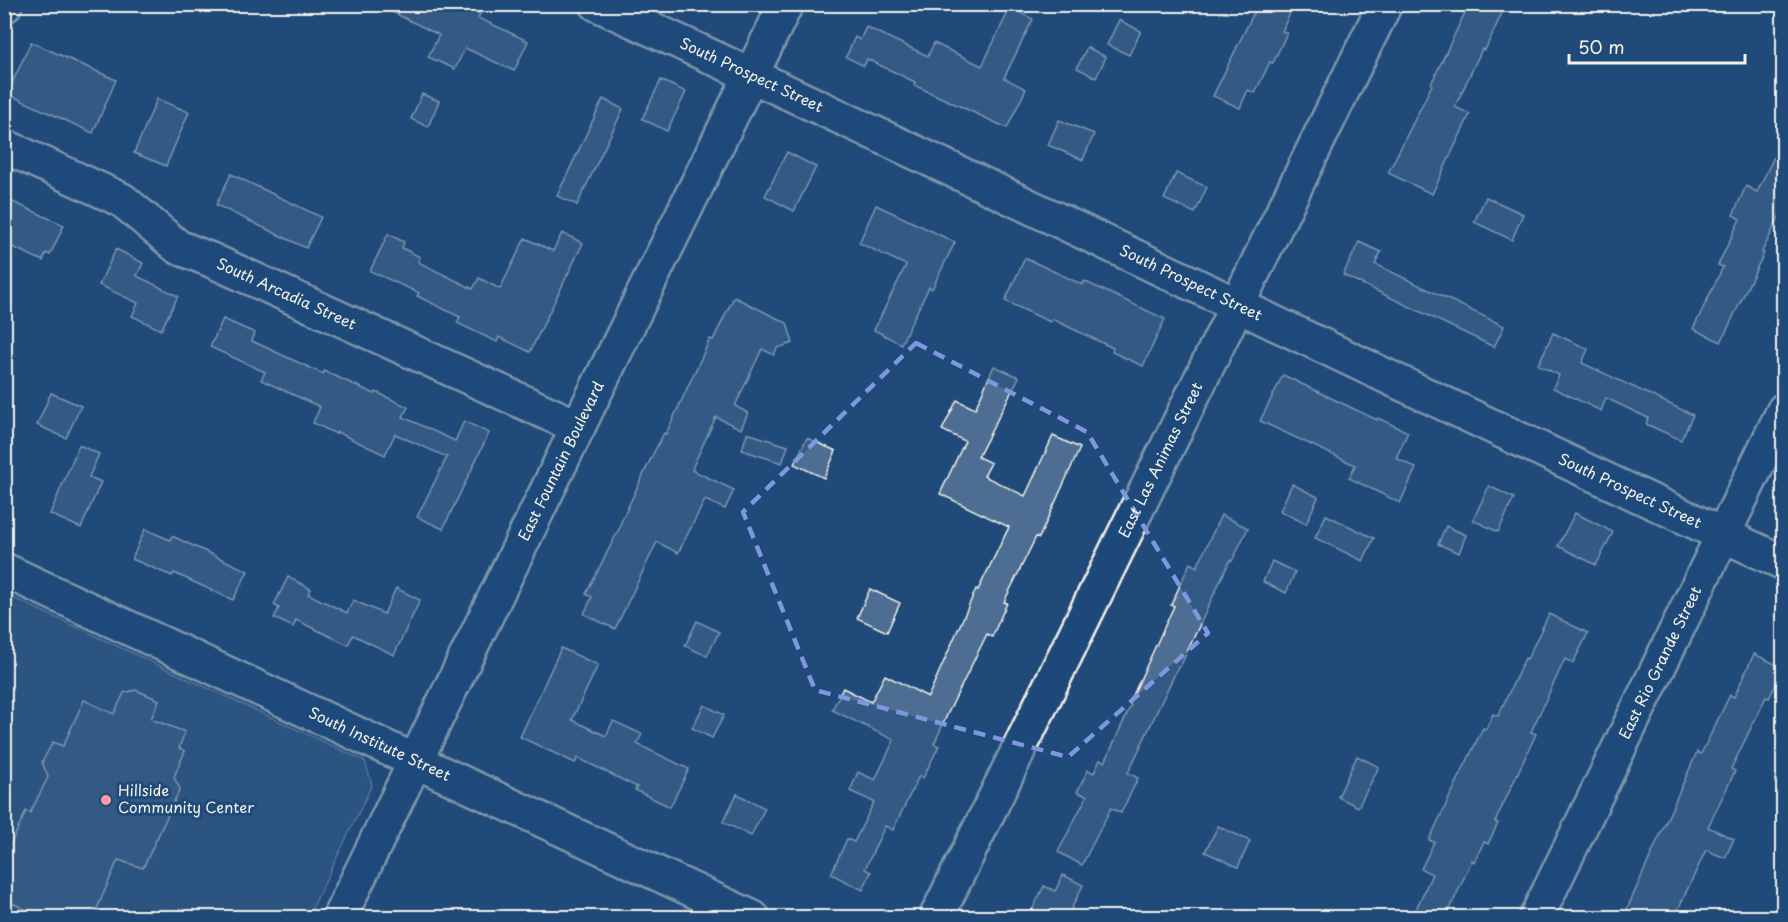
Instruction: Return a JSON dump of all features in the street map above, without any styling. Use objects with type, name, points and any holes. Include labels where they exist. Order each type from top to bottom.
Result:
[{"type":"street","name":"South Prospect Street","points":[[597,4],[1238,304],[1784,564]]},
{"type":"street","name":"East Fountain Boulevard","points":[[339,918],[786,4]]},
{"type":"street","name":"East Las Animas Street","points":[[936,918],[1385,4]]},
{"type":"street","name":"South Arcadia Street","points":[[4,146],[122,200],[178,247],[212,260],[578,427]]},
{"type":"street","name":"East Rio Grande Street","points":[[1536,918],[1784,410]]},
{"type":"street","name":"South Institute Street","points":[[4,570],[753,918]]},
{"type":"highlighted area","points":[[916,343],[1087,432],[1208,633],[1068,757],[815,690],[743,512]]},
{"type":"shaded area","points":[[5,594],[365,761],[372,785],[308,917],[5,918]]},
{"type":"building","points":[[376,4],[457,4],[480,14],[478,18],[528,41],[514,71],[465,48],[455,69],[428,57],[439,35]]},
{"type":"building","points":[[1258,4],[1294,4],[1282,31],[1287,33],[1273,63],[1270,62],[1255,93],[1248,90],[1240,108],[1213,96]]},
{"type":"building","points":[[1469,4],[1489,4],[1503,11],[1455,107],[1470,114],[1432,194],[1388,173]]},
{"type":"building","points":[[1010,8],[1033,19],[1004,78],[1026,89],[1007,128],[914,85],[915,82],[867,59],[864,66],[846,57],[855,37],[860,40],[866,27],[928,56],[934,43],[982,66]]},
{"type":"building","points":[[1119,20],[1141,31],[1129,55],[1107,45]]},
{"type":"building","points":[[31,42],[116,80],[93,133],[7,94]]},
{"type":"building","points":[[1087,47],[1106,57],[1096,78],[1077,68]]},
{"type":"building","points":[[661,80],[686,92],[667,131],[642,119]]},
{"type":"building","points":[[422,94],[439,101],[428,127],[411,119]]},
{"type":"building","points":[[157,99],[189,112],[166,166],[134,153]]},
{"type":"building","points":[[603,99],[623,109],[577,205],[557,196]]},
{"type":"building","points":[[1059,120],[1094,134],[1083,160],[1048,145]]},
{"type":"building","points":[[1784,136],[1784,207],[1721,342],[1693,329],[1723,267],[1718,265],[1740,219],[1733,215],[1746,186],[1757,192]]},
{"type":"building","points":[[787,152],[816,167],[794,211],[765,196]]},
{"type":"building","points":[[1176,173],[1207,187],[1195,213],[1164,199]]},
{"type":"building","points":[[231,174],[321,217],[306,248],[216,205]]},
{"type":"building","points":[[1486,197],[1523,214],[1512,240],[1474,222]]},
{"type":"building","points":[[4,198],[64,225],[50,255],[46,253],[43,261],[4,243]]},
{"type":"building","points":[[876,205],[955,242],[932,289],[929,287],[901,344],[874,330],[906,265],[859,243]]},
{"type":"building","points":[[562,233],[583,243],[530,352],[499,337],[497,342],[457,323],[460,317],[417,296],[419,293],[370,271],[388,234],[404,242],[402,248],[420,257],[418,262],[473,289],[479,278],[500,289],[525,238],[553,251]]},
{"type":"building","points":[[1359,242],[1381,252],[1375,264],[1504,326],[1494,347],[1343,275]]},
{"type":"building","points":[[116,249],[143,263],[137,276],[178,296],[161,330],[132,316],[138,303],[99,285]]},
{"type":"building","points":[[1025,258],[1083,285],[1084,281],[1165,319],[1143,366],[1112,352],[1113,348],[1052,319],[1050,322],[1005,301]]},
{"type":"building","points":[[734,297],[787,323],[793,343],[777,348],[774,355],[762,349],[735,406],[748,413],[741,429],[716,417],[694,464],[692,470],[734,490],[725,509],[705,500],[678,553],[657,542],[615,629],[584,614],[592,597],[586,594],[654,452],[664,433],[666,434],[710,339],[713,340]]},
{"type":"building","points":[[223,319],[255,333],[252,341],[323,374],[324,371],[408,407],[403,417],[455,441],[464,421],[489,433],[443,529],[417,517],[447,457],[395,434],[385,455],[313,423],[320,407],[261,380],[265,372],[210,347]]},
{"type":"building","points":[[1553,333],[1588,349],[1582,363],[1693,415],[1681,440],[1646,424],[1648,418],[1606,398],[1601,411],[1553,388],[1559,375],[1538,365]]},
{"type":"building","points":[[994,366],[1019,377],[978,457],[991,463],[984,476],[1025,496],[1053,436],[1080,448],[1039,538],[1036,537],[1004,602],[1007,603],[992,637],[987,634],[948,713],[934,744],[939,746],[923,778],[919,776],[893,830],[885,826],[865,869],[871,872],[863,890],[831,874],[847,839],[854,842],[874,802],[850,791],[858,772],[875,780],[894,740],[832,710],[843,688],[871,702],[885,675],[928,697],[976,589],[978,590],[1009,527],[940,494],[965,441],[942,430],[957,400],[975,409]]},
{"type":"building","points":[[1283,375],[1377,420],[1378,418],[1408,432],[1396,458],[1416,468],[1400,503],[1349,478],[1355,465],[1260,421]]},
{"type":"building","points":[[51,393],[81,406],[66,438],[37,425]]},
{"type":"building","points":[[747,433],[788,446],[782,463],[742,450]]},
{"type":"building","points":[[807,438],[836,451],[824,478],[794,464]]},
{"type":"building","points":[[79,445],[99,454],[89,477],[101,482],[81,528],[50,514]]},
{"type":"building","points":[[1292,484],[1318,497],[1306,524],[1280,511]]},
{"type":"building","points":[[1489,486],[1514,498],[1498,532],[1473,520]]},
{"type":"building","points":[[1575,513],[1613,532],[1596,565],[1558,546]]},
{"type":"building","points":[[1221,515],[1248,528],[1232,561],[1230,560],[1128,773],[1138,778],[1121,813],[1111,808],[1082,865],[1058,852],[1087,796],[1077,792],[1088,770],[1094,773],[1100,760],[1105,762],[1174,606],[1171,605],[1190,563],[1197,567]]},
{"type":"building","points":[[1326,515],[1374,538],[1363,561],[1315,538]]},
{"type":"building","points":[[1446,526],[1466,535],[1459,553],[1438,544]]},
{"type":"building","points":[[145,529],[170,540],[172,536],[248,571],[233,600],[174,573],[172,576],[132,559]]},
{"type":"building","points":[[1272,561],[1295,572],[1286,593],[1263,582]]},
{"type":"building","points":[[288,577],[311,589],[308,594],[347,613],[353,600],[384,614],[396,588],[420,600],[394,655],[353,635],[348,645],[296,620],[293,627],[274,618],[279,608],[274,605]]},
{"type":"building","points":[[870,589],[900,603],[887,632],[857,618]]},
{"type":"building","points":[[1549,614],[1588,633],[1573,663],[1565,659],[1531,732],[1536,734],[1495,822],[1498,823],[1488,844],[1484,842],[1474,862],[1472,860],[1446,918],[1412,918],[1432,874],[1421,869],[1434,842],[1429,840],[1483,728],[1486,729],[1493,714],[1498,716]]},
{"type":"building","points":[[697,621],[719,632],[707,656],[685,646]]},
{"type":"building","points":[[561,648],[598,665],[572,720],[606,736],[613,721],[642,734],[637,744],[689,769],[670,807],[635,790],[637,787],[578,758],[575,763],[520,737]]},
{"type":"building","points":[[1754,654],[1784,668],[1769,698],[1766,697],[1731,769],[1735,771],[1708,827],[1734,839],[1725,858],[1706,850],[1674,918],[1623,918],[1697,752],[1701,754],[1730,695],[1734,697]]},
{"type":"building","name":"Hillside Community Center","points":[[136,690],[159,700],[151,719],[185,732],[179,748],[185,751],[174,777],[180,789],[143,868],[118,860],[93,918],[43,918],[4,899],[4,859],[26,811],[30,813],[48,777],[42,762],[53,742],[63,746],[84,700],[114,714],[124,693]]},
{"type":"building","points":[[704,705],[724,715],[712,738],[692,728]]},
{"type":"building","points":[[1357,756],[1379,767],[1358,807],[1338,797]]},
{"type":"building","points":[[737,794],[765,808],[751,836],[723,822]]},
{"type":"building","points":[[1218,826],[1250,841],[1238,867],[1205,852]]},
{"type":"building","points":[[1063,875],[1083,885],[1067,918],[1028,918],[1044,886],[1055,891]]},
{"type":"place","name":"Hillside Community Center","points":[[106,800]]}]
